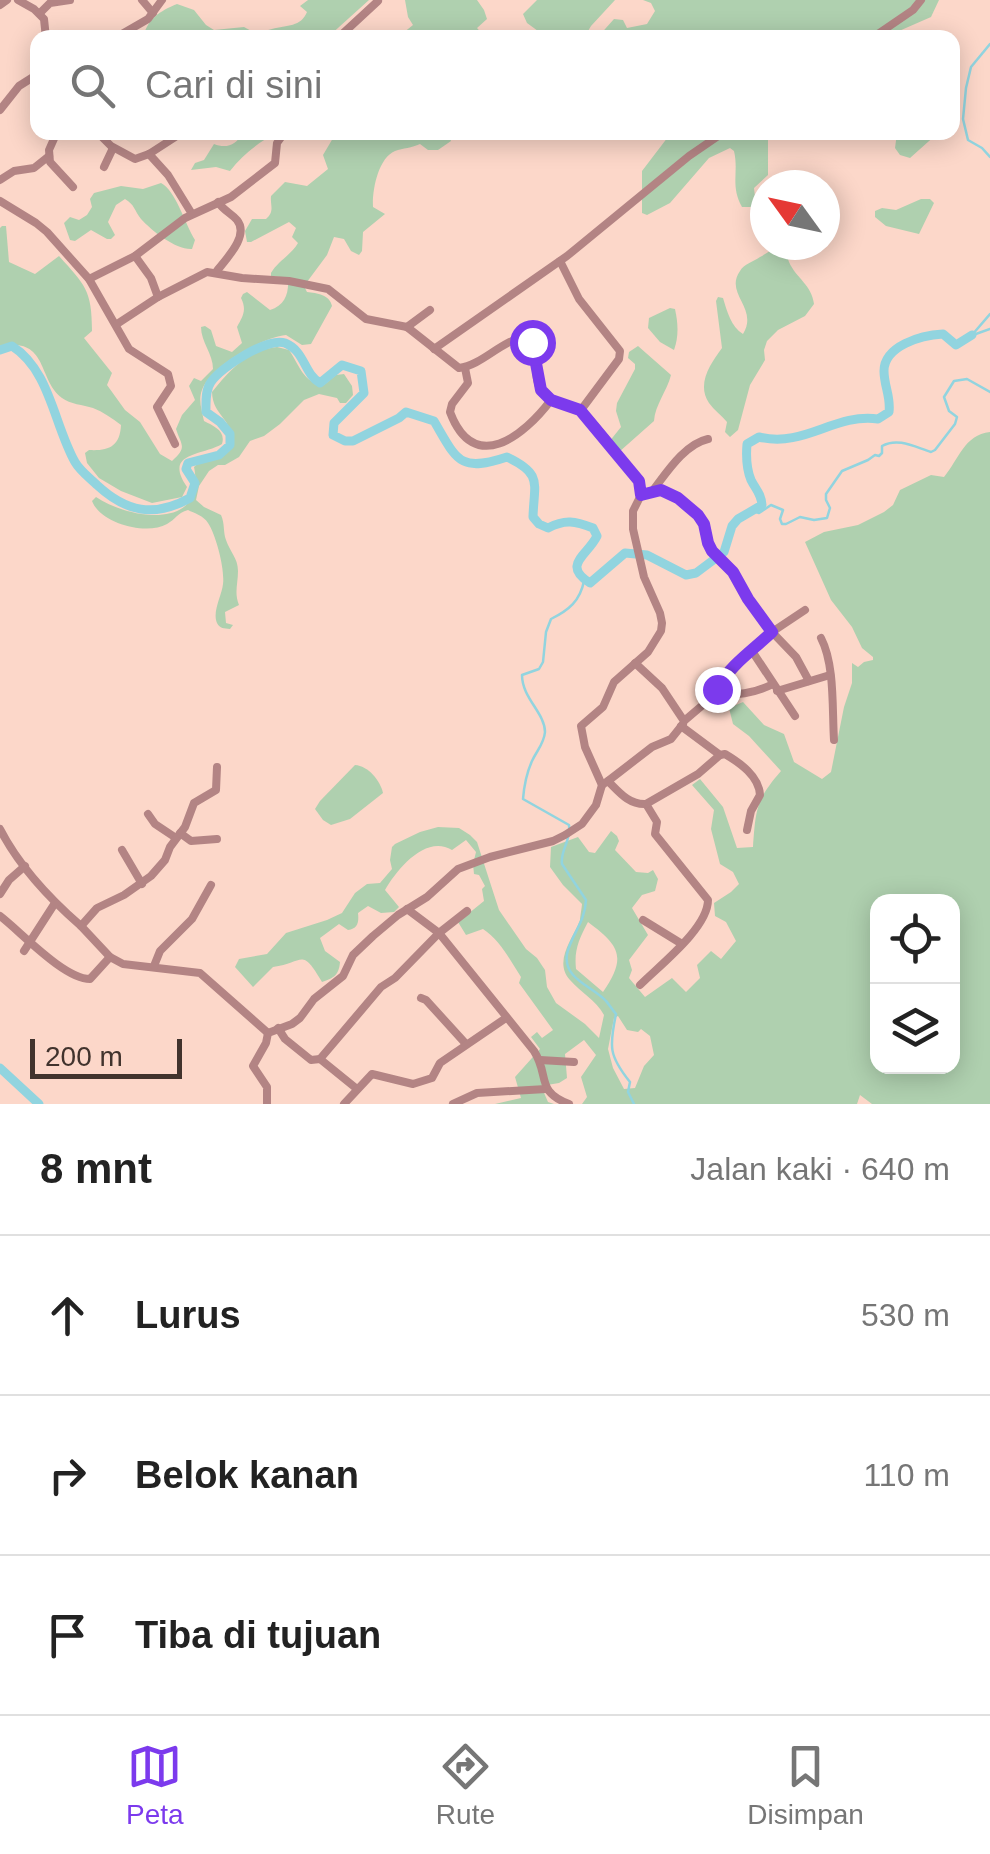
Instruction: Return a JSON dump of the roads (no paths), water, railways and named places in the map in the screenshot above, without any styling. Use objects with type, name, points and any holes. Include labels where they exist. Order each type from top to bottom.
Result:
[{"type":"street","points":[[0,5],[7,0]]},
{"type":"street","points":[[18,0],[40,14],[45,30]]},
{"type":"street","points":[[40,14],[50,3],[70,0]]},
{"type":"street","points":[[142,0],[154,13]]},
{"type":"street","points":[[129,30],[148,19],[162,0]]},
{"type":"street","points":[[884,30],[921,0]]},
{"type":"street","points":[[347,30],[378,1]]},
{"type":"street","points":[[0,110],[19,86],[30,79]]},
{"type":"street","points":[[0,180],[10,172],[34,168],[49,156],[54,140]]},
{"type":"street","points":[[106,140],[136,159],[170,140]]},
{"type":"street","points":[[89,279],[136,256],[192,214],[239,192],[273,166],[279,140]]},
{"type":"street","points":[[434,348],[560,261],[712,140]]},
{"type":"street","points":[[104,166],[113,148]]},
{"type":"street","points":[[148,154],[168,175],[192,214]]},
{"type":"street","points":[[49,156],[54,168],[73,186]]},
{"type":"street","points":[[0,201],[42,227],[89,279],[129,349],[170,378],[171,386],[156,407],[176,444]]},
{"type":"street","points":[[216,272],[241,232],[238,222],[218,202]]},
{"type":"street","points":[[136,256],[158,297]]},
{"type":"street","points":[[560,261],[579,299],[620,351],[619,359],[580,410]]},
{"type":"street","points":[[117,324],[198,275],[216,272],[328,289],[366,319],[407,328],[455,366],[465,368],[517,338],[526,337],[534,347],[541,390],[551,400],[580,410],[639,481],[641,495],[632,518],[644,578],[662,623],[653,645],[619,676],[603,706],[581,726],[582,738],[605,783],[639,804],[646,804],[698,774],[720,755]]},
{"type":"street","points":[[407,328],[430,310]]},
{"type":"street","points":[[465,368],[468,384],[450,412],[462,434],[476,445],[493,446],[507,441],[534,421],[551,400]]},
{"type":"street","points":[[653,490],[680,458],[698,442],[708,439]]},
{"type":"street","points":[[641,495],[661,490],[691,507],[704,524],[712,551],[733,572],[748,599],[796,657],[809,681]]},
{"type":"street","points":[[268,1032],[300,1018],[314,999],[343,976],[358,951],[464,866],[575,830],[596,806],[605,783],[652,747],[671,739],[705,705],[729,669],[805,610]]},
{"type":"street","points":[[821,638],[827,648],[834,740]]},
{"type":"street","points":[[752,651],[794,716]]},
{"type":"street","points":[[635,664],[662,688],[683,724],[720,755],[737,762],[759,786],[760,795],[746,830]]},
{"type":"street","points":[[717,689],[731,696],[830,675]]},
{"type":"street","points":[[81,926],[97,908],[142,884],[159,868],[194,804],[216,790],[216,767]]},
{"type":"street","points":[[640,986],[682,944],[706,912],[708,900],[655,834],[657,822],[646,804]]},
{"type":"street","points":[[148,814],[156,824],[178,836],[216,839]]},
{"type":"street","points":[[0,829],[9,846],[56,903],[110,957],[129,966],[200,973],[268,1032]]},
{"type":"street","points":[[122,850],[142,884]]},
{"type":"street","points":[[0,894],[25,866]]},
{"type":"street","points":[[154,966],[160,951],[192,919],[211,885]]},
{"type":"street","points":[[26,947],[56,903]]},
{"type":"street","points":[[407,909],[439,933],[540,1060],[546,1089],[569,1104]]},
{"type":"street","points":[[278,1028],[296,1049],[311,1060],[320,1059],[381,987],[467,911]]},
{"type":"street","points":[[0,916],[21,932],[26,947],[76,978],[92,977],[110,957]]},
{"type":"street","points":[[643,920],[682,944]]},
{"type":"street","points":[[420,998],[466,1044]]},
{"type":"street","points":[[344,1104],[372,1074],[413,1084],[432,1078],[440,1063],[506,1018]]},
{"type":"street","points":[[266,1104],[268,1087],[254,1066],[268,1032]]},
{"type":"street","points":[[320,1059],[357,1089]]},
{"type":"street","points":[[540,1060],[574,1062]]},
{"type":"street","points":[[453,1104],[477,1093],[546,1089]]},
{"type":"waterway","points":[[990,44],[971,67],[963,119],[968,140],[990,157]]},
{"type":"waterway","points":[[972,335],[990,314]]},
{"type":"waterway","points":[[973,335],[990,329]]},
{"type":"waterway","points":[[0,350],[12,346],[35,369],[80,468],[119,501],[152,510],[190,498],[195,483],[186,469],[188,463],[219,455],[230,445],[230,434],[206,412],[206,401],[211,382],[234,361],[277,342],[297,351],[320,383],[342,365],[361,371],[364,393],[334,423],[333,435],[353,441],[406,412],[434,421],[461,460],[479,464],[507,457],[518,463],[534,481],[533,517],[539,524],[548,528],[570,522],[593,528],[597,536],[577,565],[590,583],[625,553],[647,555],[686,575],[696,573],[724,552],[738,519],[762,505],[748,471],[747,444],[759,437],[791,438],[847,421],[878,419],[889,412],[884,371],[890,355],[924,337],[943,334],[956,345],[972,335]]},
{"type":"waterway","points":[[750,510],[759,513],[771,505],[783,510],[782,524],[800,517],[827,518],[830,508],[826,494],[842,471],[879,456],[882,446],[888,443],[935,450],[957,417],[949,411],[944,397],[954,381],[967,379],[990,392]]},
{"type":"waterway","points":[[584,581],[573,604],[551,619],[539,669],[522,675],[545,732],[529,770],[523,799],[569,825],[562,864],[586,900],[567,963],[574,976],[616,1014],[612,1051],[630,1082],[628,1092],[634,1104]]},
{"type":"waterway","points":[[0,1068],[39,1104]]}]
